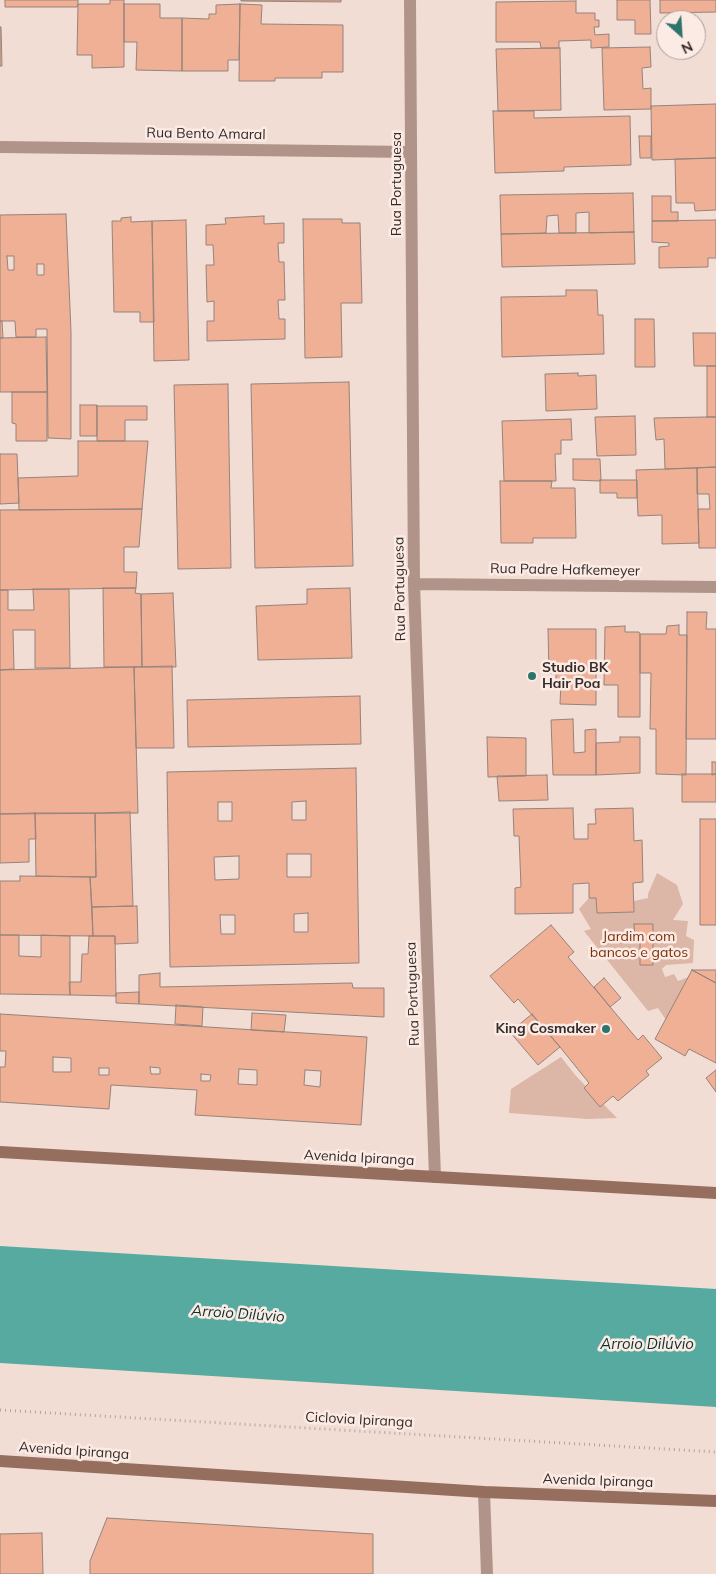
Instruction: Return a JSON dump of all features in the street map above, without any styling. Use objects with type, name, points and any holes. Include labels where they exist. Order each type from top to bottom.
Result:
[{"type":"main road","name":"Avenida Ipiranga","points":[[0,1152],[716,1193]]},
{"type":"main road","name":"Avenida Ipiranga","points":[[0,1461],[484,1492],[716,1501]]},
{"type":"street","name":"Rua Portuguesa","points":[[410,0],[414,584],[435,1177]]},
{"type":"street","name":"Rua Bento Amaral","points":[[0,147],[412,152]]},
{"type":"street","name":"Rua Padre Hafkemeyer","points":[[414,584],[716,587]]},
{"type":"street","points":[[484,1492],[487,1574]]},
{"type":"path","name":"Ciclovia Ipiranga","points":[[0,1410],[716,1452]]},
{"type":"green space","name":"Jardim com bancos e gatos","points":[[657,873],[677,885],[683,904],[673,920],[688,921],[686,936],[694,940],[693,963],[666,965],[662,969],[665,977],[674,974],[678,981],[689,977],[666,1020],[658,1008],[648,1011],[584,931],[591,929],[579,909],[589,898],[596,898],[597,913],[634,912],[634,901],[648,898]]},
{"type":"green space","points":[[561,1057],[576,1076],[617,1118],[588,1119],[509,1113],[511,1089]]},
{"type":"water","name":"Arroio Dilúvio","points":[[0,1246],[716,1289],[716,1407],[0,1363]]},
{"type":"building","points":[[5,0],[78,0],[78,4],[77,7],[5,7]]},
{"type":"building","points":[[110,0],[124,0],[124,67],[92,68],[92,55],[77,55],[78,4],[110,4]]},
{"type":"building","points":[[341,0],[341,2],[241,1]]},
{"type":"building","points":[[617,0],[650,0],[651,34],[635,34],[635,20],[617,20]]},
{"type":"building","points":[[660,0],[716,0],[716,12],[706,12],[706,10],[660,10]]},
{"type":"building","points":[[576,1],[576,13],[595,13],[595,20],[599,20],[599,27],[594,27],[595,35],[609,34],[609,47],[591,48],[591,40],[559,41],[559,48],[541,48],[540,42],[496,42],[496,2]]},
{"type":"building","points":[[124,4],[160,4],[160,18],[182,18],[182,71],[136,70],[137,42],[124,42]]},
{"type":"building","points":[[240,4],[239,60],[228,60],[228,71],[182,71],[182,18],[209,19],[209,14],[216,14],[216,5]]},
{"type":"building","points":[[240,4],[262,5],[261,24],[343,25],[343,72],[322,72],[322,78],[275,78],[275,81],[239,81]]},
{"type":"building","points":[[1,27],[2,66],[0,66]]},
{"type":"building","points":[[650,47],[651,67],[642,68],[643,89],[651,88],[651,109],[604,110],[602,48]]},
{"type":"building","points":[[560,48],[561,110],[498,111],[496,49]]},
{"type":"building","points":[[716,104],[716,158],[652,160],[651,106]]},
{"type":"building","points":[[493,111],[534,111],[534,118],[630,116],[631,165],[564,167],[564,171],[495,173]]},
{"type":"building","points":[[639,136],[651,136],[651,158],[640,158]]},
{"type":"building","points":[[716,158],[716,210],[695,211],[694,203],[676,203],[675,159]]},
{"type":"building","points":[[633,193],[634,232],[589,233],[589,212],[576,213],[576,233],[559,233],[558,215],[547,216],[546,233],[501,234],[500,195]]},
{"type":"building","points":[[652,196],[671,196],[671,212],[678,212],[678,221],[652,221]]},
{"type":"building","points":[[66,214],[71,332],[71,439],[48,438],[47,329],[36,329],[36,337],[16,337],[15,321],[0,321],[0,215]],"holes":[[[7,256],[14,256],[14,270],[8,270]],[[37,264],[44,264],[44,275],[37,275]]]},
{"type":"building","points":[[264,216],[264,224],[284,223],[284,243],[278,243],[279,262],[284,262],[285,300],[278,300],[279,319],[285,319],[285,339],[207,341],[207,321],[214,321],[214,301],[207,302],[206,265],[214,265],[213,245],[206,245],[206,225],[226,224],[225,218]]},
{"type":"building","points":[[131,217],[131,222],[152,221],[154,322],[140,322],[140,312],[114,312],[112,221],[121,221],[121,218]]},
{"type":"building","points":[[303,219],[342,219],[342,223],[360,223],[362,303],[341,303],[342,357],[305,358]]},
{"type":"building","points":[[186,220],[189,360],[154,361],[152,221]]},
{"type":"building","points":[[716,220],[716,258],[708,258],[708,267],[659,268],[659,247],[669,246],[669,243],[652,242],[652,221]]},
{"type":"building","points":[[634,232],[635,264],[502,267],[501,234]]},
{"type":"building","points":[[566,290],[597,290],[598,315],[603,315],[604,354],[502,357],[501,297],[566,296]]},
{"type":"building","points":[[635,319],[654,319],[655,367],[635,367]]},
{"type":"building","points":[[0,321],[2,321],[3,338],[0,338]]},
{"type":"building","points":[[693,333],[716,333],[716,366],[694,366]]},
{"type":"building","points":[[46,337],[47,392],[0,392],[0,338]]},
{"type":"building","points":[[707,366],[716,366],[716,417],[707,417]]},
{"type":"building","points":[[578,373],[578,376],[596,375],[597,409],[546,411],[545,374]]},
{"type":"building","points":[[349,382],[353,566],[255,568],[251,384]]},
{"type":"building","points":[[228,384],[231,568],[178,569],[174,385]]},
{"type":"building","points":[[12,392],[47,392],[47,441],[16,441],[16,424],[12,423]]},
{"type":"building","points":[[80,405],[97,405],[97,436],[80,436]]},
{"type":"building","points":[[97,406],[147,406],[147,420],[125,420],[125,441],[97,441]]},
{"type":"building","points":[[635,416],[636,455],[597,456],[595,417]]},
{"type":"building","points":[[716,417],[716,467],[665,469],[664,439],[656,440],[654,418]]},
{"type":"building","points":[[571,419],[572,440],[561,440],[561,454],[555,454],[556,481],[504,481],[502,421]]},
{"type":"building","points":[[78,441],[148,441],[142,509],[19,510],[18,478],[78,476]]},
{"type":"building","points":[[0,454],[17,454],[19,503],[0,504]]},
{"type":"building","points":[[573,459],[600,459],[601,481],[573,480]]},
{"type":"building","points":[[716,467],[716,548],[699,548],[698,509],[710,509],[709,494],[697,494],[697,468]]},
{"type":"building","points":[[697,468],[699,543],[662,544],[662,515],[638,516],[636,470]]},
{"type":"building","points":[[600,480],[637,480],[637,498],[617,498],[617,493],[600,493]]},
{"type":"building","points":[[500,481],[552,481],[551,488],[575,488],[576,538],[533,538],[533,543],[501,543]]},
{"type":"building","points":[[142,509],[139,547],[124,547],[124,572],[137,572],[136,588],[0,590],[0,510]]},
{"type":"building","points":[[103,588],[136,588],[135,593],[141,594],[142,667],[104,667]]},
{"type":"building","points":[[350,588],[352,658],[258,660],[256,606],[307,604],[307,589]]},
{"type":"building","points":[[33,589],[69,589],[70,668],[35,668],[35,630],[13,630],[14,669],[0,670],[0,590],[8,590],[8,610],[34,610]]},
{"type":"building","points":[[173,593],[176,667],[142,667],[141,594]]},
{"type":"building","points":[[687,612],[707,612],[706,629],[716,629],[716,739],[686,739]]},
{"type":"building","points":[[679,625],[679,635],[687,635],[686,775],[656,774],[656,729],[650,729],[651,673],[640,673],[640,634],[666,634],[667,626]]},
{"type":"building","points":[[625,626],[625,632],[639,632],[640,634],[640,717],[618,717],[618,685],[604,685],[605,627]]},
{"type":"building","points":[[548,629],[596,629],[596,705],[560,704],[561,682],[556,682],[556,673],[549,673]]},
{"type":"building","points":[[172,666],[174,748],[136,748],[134,667]]},
{"type":"building","points":[[134,667],[138,813],[0,814],[0,670]]},
{"type":"building","points":[[360,696],[361,744],[188,747],[187,700]]},
{"type":"building","points":[[573,719],[574,753],[585,752],[585,730],[596,729],[596,775],[553,775],[551,720]]},
{"type":"building","points":[[487,737],[526,738],[526,776],[488,777]]},
{"type":"building","points":[[620,737],[640,737],[640,773],[596,775],[596,743],[620,742]]},
{"type":"building","points":[[712,762],[716,762],[716,774],[712,775]]},
{"type":"building","points":[[356,768],[359,963],[170,967],[167,772]],"holes":[[[306,801],[306,820],[292,820],[292,802]],[[218,802],[232,802],[232,821],[218,821]],[[287,854],[311,854],[311,877],[287,877]],[[239,856],[239,879],[215,880],[214,857]],[[308,913],[308,932],[294,932],[294,914]],[[220,915],[235,915],[235,934],[221,934]]]},
{"type":"building","points":[[682,774],[716,774],[716,802],[682,802]]},
{"type":"building","points":[[547,775],[548,800],[499,801],[497,776]]},
{"type":"building","points":[[573,808],[574,839],[588,839],[588,824],[596,824],[595,809],[633,808],[634,841],[642,840],[643,882],[633,883],[634,912],[597,913],[596,898],[589,898],[589,883],[573,884],[573,913],[515,914],[515,888],[521,887],[519,836],[514,836],[513,809]]},
{"type":"building","points":[[130,812],[133,906],[92,907],[90,877],[96,877],[95,813]]},
{"type":"building","points":[[35,813],[95,813],[96,877],[36,876]]},
{"type":"building","points":[[35,813],[36,839],[29,839],[29,862],[0,863],[0,814]]},
{"type":"building","points":[[700,819],[716,819],[716,925],[700,925]]},
{"type":"building","points":[[20,876],[90,877],[93,936],[0,935],[0,881],[20,881]]},
{"type":"building","points":[[137,906],[138,943],[115,944],[115,936],[93,936],[92,907]]},
{"type":"building","points":[[634,924],[653,924],[653,965],[640,965],[640,940],[635,940]]},
{"type":"building","points":[[551,925],[574,952],[568,957],[638,1040],[643,1035],[662,1058],[646,1071],[649,1075],[618,1101],[613,1096],[600,1107],[584,1088],[589,1083],[560,1047],[518,999],[514,1003],[490,976]]},
{"type":"building","points":[[0,935],[19,935],[19,956],[41,957],[41,935],[70,936],[70,995],[0,994]]},
{"type":"building","points":[[89,936],[115,936],[116,996],[70,995],[69,982],[81,982],[82,954],[88,954]]},
{"type":"building","points":[[692,970],[716,983],[716,1063],[689,1049],[685,1056],[655,1039]]},
{"type":"building","points":[[692,970],[716,970],[716,983]]},
{"type":"building","points":[[160,973],[160,987],[352,983],[353,988],[384,988],[384,1017],[139,1004],[139,975]]},
{"type":"building","points":[[604,978],[621,998],[610,1007],[594,987]]},
{"type":"building","points":[[139,992],[139,1004],[116,1003],[116,993]]},
{"type":"building","points":[[176,1005],[203,1007],[202,1026],[175,1024]]},
{"type":"building","points":[[252,1013],[286,1015],[284,1032],[251,1030]]},
{"type":"building","points":[[0,1014],[367,1037],[361,1125],[195,1115],[197,1090],[111,1085],[109,1109],[0,1102],[0,1067],[5,1067],[6,1051],[0,1051]],"holes":[[[53,1057],[71,1058],[71,1072],[53,1072]],[[150,1067],[160,1068],[160,1074],[151,1074]],[[99,1068],[109,1068],[109,1075],[99,1075]],[[239,1069],[257,1070],[257,1085],[238,1084]],[[305,1070],[321,1071],[320,1087],[304,1085]],[[201,1074],[211,1075],[210,1081],[201,1081]]]},
{"type":"building","points":[[532,1014],[560,1047],[538,1065],[510,1032]]},
{"type":"building","points":[[716,1070],[716,1092],[706,1078]]},
{"type":"building","points":[[107,1518],[373,1534],[373,1574],[90,1574],[90,1561]]},
{"type":"building","points":[[42,1533],[43,1574],[0,1574],[0,1534]]},
{"type":"place","name":"Studio BK Hair Poa","points":[[532,676]]},
{"type":"place","name":"King Cosmaker","points":[[606,1029]]}]
